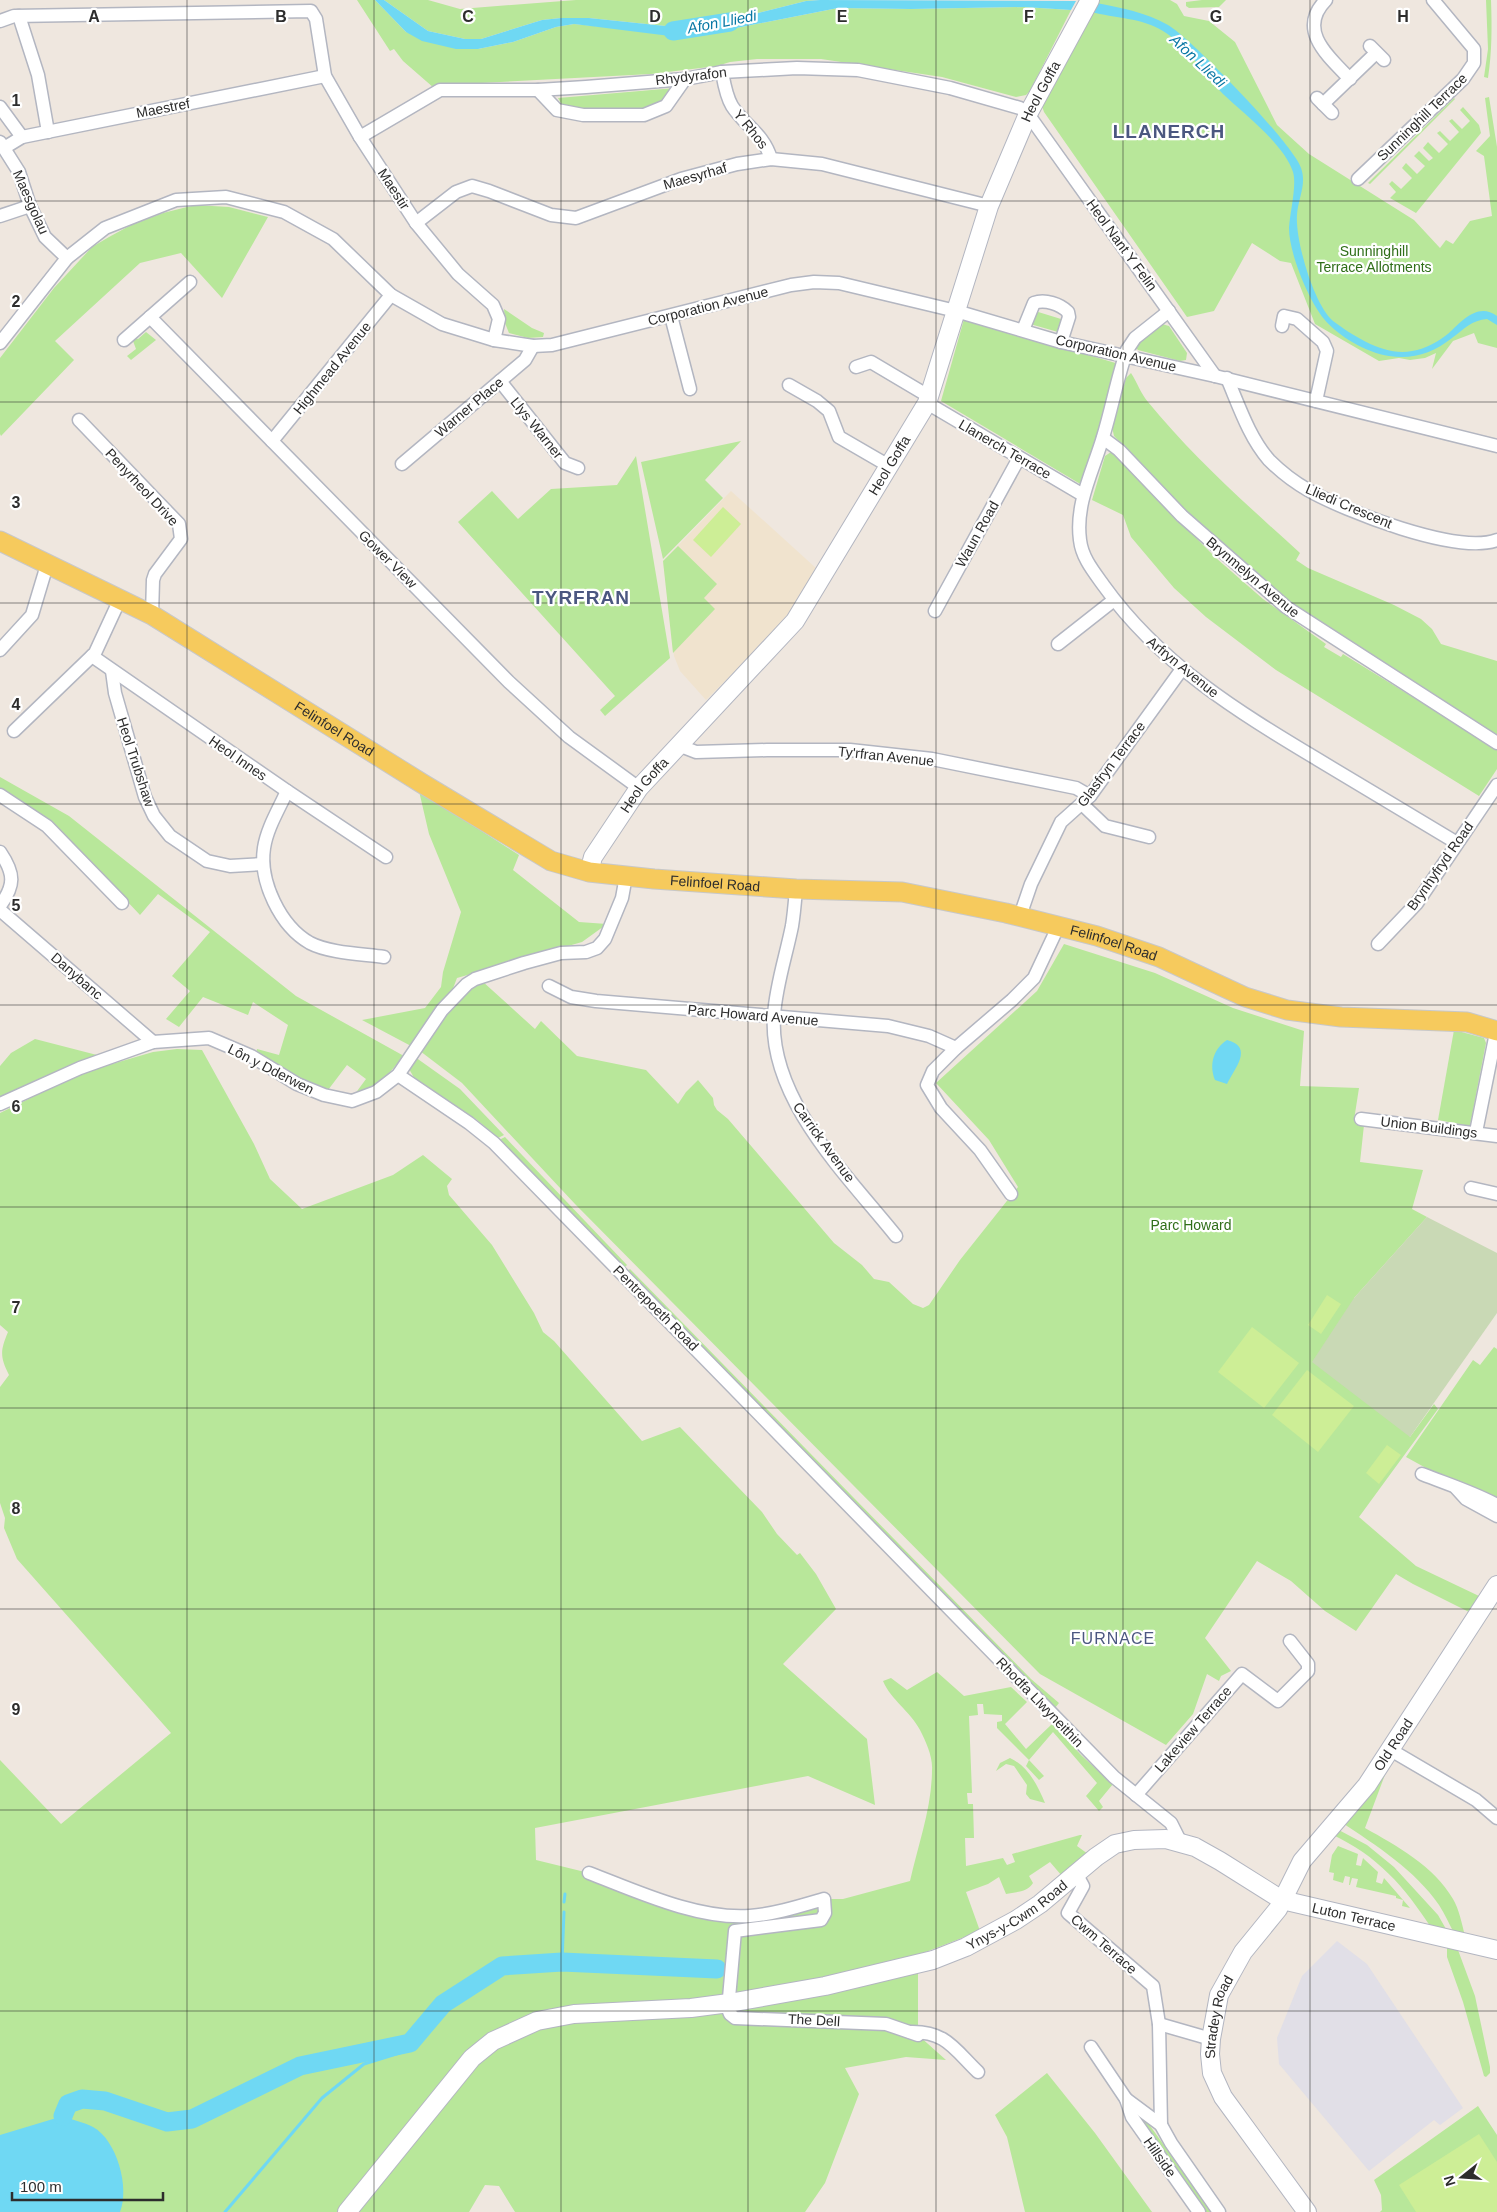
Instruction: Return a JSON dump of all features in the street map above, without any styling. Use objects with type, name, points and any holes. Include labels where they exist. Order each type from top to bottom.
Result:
[{"type":"main road","name":"Heol Goffa","points":[[589,872],[593,857],[639,788],[795,622],[928,400],[990,206],[1028,114],[1090,0]]},
{"type":"main road","name":"Felinfoel Road","points":[[0,542],[152,614],[423,784],[551,861],[589,872],[626,876],[796,888],[902,892],[1020,916],[1098,936],[1159,957],[1245,997],[1287,1010],[1340,1017],[1466,1022],[1497,1030]]},
{"type":"main road","name":"Old Road","points":[[1282,1900],[1302,1861],[1321,1836],[1367,1785],[1497,1585]]},
{"type":"main road","name":"Ynys-y-Cwm Road","points":[[347,2212],[472,2058],[493,2041],[537,2021],[574,2014],[691,2008],[729,2003],[825,1986],[934,1960],[966,1947],[1016,1920],[1040,1904],[1076,1873],[1115,1844],[1152,1838],[1181,1843],[1220,1860],[1282,1900]]},
{"type":"main road","name":"Luton Terrace","points":[[1282,1900],[1497,1950]]},
{"type":"main road","name":"Stradey Road","points":[[1282,1900],[1278,1909],[1243,1952],[1219,1995],[1210,2039],[1210,2054],[1212,2073],[1223,2097],[1307,2212]]},
{"type":"street","points":[[1326,0],[1314,22],[1316,36],[1321,49],[1350,79]]},
{"type":"street","name":"Sunninghill Terrace","points":[[1358,179],[1469,73],[1474,63],[1474,49],[1433,0]]},
{"type":"street","name":"Maestir","points":[[19,16],[311,11],[316,19],[325,76],[360,137],[416,223],[458,274],[493,305],[499,320],[494,340]]},
{"type":"street","points":[[0,21],[19,16],[38,75],[48,132]]},
{"type":"street","points":[[1324,105],[1377,53]]},
{"type":"street","name":"Rhydyrafon","points":[[360,137],[440,90],[538,90],[685,79],[722,72],[797,68],[858,70],[950,88],[1020,108],[1028,114]]},
{"type":"street","name":"Y Rhos","points":[[722,72],[725,90],[732,106],[768,145],[771,159]]},
{"type":"street","name":"Maestref","points":[[2,145],[22,137],[325,76]]},
{"type":"street","points":[[538,90],[557,110],[583,115],[644,115],[666,106],[685,79]]},
{"type":"street","points":[[0,107],[22,137]]},
{"type":"street","name":"Heol Nant Y Felin","points":[[1028,114],[1169,311],[1221,377]]},
{"type":"street","name":"Maesgolau","points":[[2,145],[19,172],[30,206],[44,237],[67,258]]},
{"type":"street","name":"Maesyrhaf","points":[[416,223],[456,192],[472,186],[551,215],[576,218],[681,179],[737,164],[771,159],[822,164],[990,206]]},
{"type":"street","name":"Corporation Avenue","points":[[0,343],[67,258],[105,228],[176,200],[226,197],[284,212],[333,239],[391,295],[442,324],[494,340],[533,346],[552,344],[791,285],[814,282],[838,283],[956,311],[1061,342],[1221,377],[1497,446]]},
{"type":"street","points":[[0,216],[30,206]]},
{"type":"street","points":[[124,340],[190,282]]},
{"type":"street","name":"Highmead Avenue","points":[[272,441],[391,295]]},
{"type":"street","points":[[1023,330],[1034,303],[1038,301],[1052,303],[1068,312],[1069,317],[1061,342]]},
{"type":"street","name":"Arfryn Avenue","points":[[1169,311],[1135,338],[1129,344],[1124,356],[1103,438],[1083,495],[1078,526],[1085,558],[1114,600],[1156,647],[1182,669],[1267,729],[1457,843]]},
{"type":"street","points":[[671,316],[690,389]]},
{"type":"street","points":[[1282,326],[1284,316],[1297,319],[1323,342],[1327,351],[1316,401]]},
{"type":"street","name":"Gower View","points":[[150,317],[509,682],[569,738],[639,788]]},
{"type":"street","name":"Warner Place","points":[[402,464],[525,360],[533,346]]},
{"type":"street","name":"Llanerch Terrace","points":[[856,367],[871,362],[1019,458],[1083,495]]},
{"type":"street","name":"Lliedi Crescent","points":[[1221,377],[1249,429],[1268,458],[1282,472],[1308,490],[1383,522],[1450,542],[1497,540]]},
{"type":"street","name":"Llys Warner","points":[[500,381],[565,463],[578,468]]},
{"type":"street","points":[[790,385],[817,401],[829,412],[839,436],[889,466]]},
{"type":"street","name":"Penyrheol Drive","points":[[79,420],[179,524],[181,539],[155,574],[153,580],[152,614]]},
{"type":"street","name":"Brynmelyn Avenue","points":[[1103,438],[1119,450],[1182,516],[1286,607],[1497,743]]},
{"type":"street","name":"Waun Road","points":[[936,611],[1019,458]]},
{"type":"street","points":[[0,650],[32,615],[47,565]]},
{"type":"street","points":[[14,731],[92,656],[120,599]]},
{"type":"street","points":[[1058,644],[1114,600]]},
{"type":"street","name":"Heol Innes","points":[[92,656],[386,857]]},
{"type":"street","name":"Glasfryn Terrace","points":[[1020,916],[1031,884],[1061,822],[1086,800],[1182,669]]},
{"type":"street","name":"Heol Trubshaw","points":[[112,671],[114,693],[145,797],[154,816],[170,836],[207,861],[230,866],[263,864]]},
{"type":"street","name":"Ty'rfran Avenue","points":[[678,745],[696,752],[850,750],[932,759],[1076,788],[1086,800]]},
{"type":"street","name":"Brynhyfryd Road","points":[[1378,944],[1417,903],[1497,785]]},
{"type":"street","points":[[287,791],[264,846],[263,864],[267,884],[286,921],[297,934],[310,943],[323,948],[384,957]]},
{"type":"street","points":[[0,795],[47,826],[122,903]]},
{"type":"street","points":[[1086,800],[1105,826],[1149,837]]},
{"type":"street","points":[[0,852],[11,875],[11,890],[0,906]]},
{"type":"street","name":"Lôn y Dderwen","points":[[0,1104],[80,1068],[153,1042],[209,1038],[251,1056],[297,1084],[324,1095],[352,1101],[376,1092],[398,1075],[452,998],[466,984],[475,979],[561,953],[586,952],[597,948],[605,939],[622,898],[626,876]]},
{"type":"street","name":"Carrick Avenue","points":[[796,888],[792,927],[776,988],[775,1048],[790,1096],[828,1152],[896,1236]]},
{"type":"street","name":"Danybanc","points":[[0,910],[153,1042]]},
{"type":"street","points":[[1011,1194],[980,1150],[941,1108],[927,1085],[933,1071],[956,1048],[1012,1000],[1034,978],[1058,927]]},
{"type":"street","name":"Parc Howard Avenue","points":[[549,986],[571,997],[596,1002],[888,1026],[929,1036],[956,1048]]},
{"type":"street","points":[[1476,1132],[1497,1030]]},
{"type":"street","name":"Pentrepoeth Road","points":[[398,1075],[469,1123],[494,1143],[901,1558]]},
{"type":"street","name":"Union Buildings","points":[[1361,1119],[1497,1136]]},
{"type":"street","points":[[1471,1188],[1497,1194]]},
{"type":"street","points":[[1422,1474],[1456,1488],[1470,1491],[1497,1505]]},
{"type":"street","points":[[1456,1488],[1466,1499],[1497,1516]]},
{"type":"street","name":"Rhodfa Llwyneithin","points":[[901,1558],[1114,1778],[1171,1824],[1181,1843]]},
{"type":"street","name":"Lakeview Terrace","points":[[1136,1795],[1242,1674],[1278,1701],[1308,1671],[1308,1664],[1290,1641]]},
{"type":"street","points":[[1389,1749],[1476,1800],[1497,1818]]},
{"type":"street","points":[[589,1873],[666,1901],[722,1915],[749,1916],[770,1913],[824,1900],[825,1913],[821,1920],[735,1931],[729,2003]]},
{"type":"street","name":"Cwm Terrace","points":[[1076,1873],[1083,1886],[1068,1913],[1153,1986]]},
{"type":"street","name":"Hillside","points":[[1153,1986],[1158,2024],[1160,2125]]},
{"type":"street","name":"The Dell","points":[[729,2003],[728,2009],[735,2018],[886,2024],[914,2034],[925,2032],[942,2037],[978,2072]]},
{"type":"street","points":[[1158,2024],[1210,2039]]},
{"type":"street","name":"Hillside","points":[[1091,2048],[1126,2099],[1132,2117],[1199,2212]]},
{"type":"street","name":"Hillside","points":[[1126,2099],[1160,2125],[1219,2212]]},
{"type":"shaded area","points":[[731,491],[817,569],[795,611],[706,700],[680,671],[674,656],[663,561]]},
{"type":"shaded area","points":[[1337,1941],[1367,1964],[1463,2108],[1440,2125],[1434,2120],[1369,2171],[1279,2064],[1277,2038],[1302,1976]]},
{"type":"green space","points":[[357,0],[375,0],[406,32],[478,49],[513,42],[556,27],[574,24],[696,36],[838,8],[1024,7],[1071,10],[1030,91],[1026,95],[1016,97],[942,77],[821,59],[757,59],[651,74],[463,84],[434,88],[403,61],[394,49],[390,51]]},
{"type":"green space","points":[[384,0],[428,0],[460,9],[576,0],[820,0],[806,1],[702,27],[675,27],[589,18],[561,18],[542,20],[481,39],[465,39],[428,31]]},
{"type":"green space","name":"Sunninghill Terrace Allotments","points":[[1098,0],[1170,0],[1177,4],[1184,16],[1209,21],[1235,42],[1277,125],[1309,154],[1414,220],[1440,248],[1446,240],[1453,244],[1470,221],[1492,216],[1484,156],[1476,151],[1490,136],[1485,98],[1489,97],[1497,147],[1497,348],[1478,343],[1474,333],[1453,341],[1432,369],[1436,353],[1425,358],[1410,360],[1399,358],[1379,361],[1315,324],[1291,263],[1280,261],[1252,243],[1214,311],[1187,317],[1044,112],[1042,106]]},
{"type":"green space","points":[[1226,0],[1219,7],[1189,8],[1186,6],[1186,2]]},
{"type":"green space","points":[[1486,0],[1491,0],[1492,30],[1488,78],[1484,77],[1488,49]]},
{"type":"green space","points":[[675,88],[659,105],[639,110],[631,108],[621,112],[592,113],[562,105],[558,98]]},
{"type":"green space","points":[[1454,98],[1370,184],[1368,183]]},
{"type":"green space","points":[[1463,107],[1479,125],[1481,133],[1416,213],[1390,198],[1396,192],[1389,184],[1392,181],[1401,189],[1412,178],[1402,168],[1406,163],[1417,174],[1425,166],[1414,156],[1419,151],[1429,161],[1433,158],[1423,148],[1428,142],[1439,153],[1448,144],[1437,133],[1440,131],[1450,141],[1459,132],[1449,121],[1452,119],[1462,129],[1470,121],[1460,110]]},
{"type":"green space","points":[[195,205],[229,207],[268,217],[222,298],[181,253],[140,263],[55,341],[74,360],[1,436],[0,358],[54,288],[92,247],[131,225],[163,213]]},
{"type":"green space","points":[[504,309],[532,328],[544,333],[543,337],[528,338],[509,333],[505,323]]},
{"type":"green space","points":[[1035,311],[1061,319],[1058,332],[1030,324]]},
{"type":"green space","points":[[964,319],[1119,364],[1082,485],[941,401]]},
{"type":"green space","points":[[1162,324],[1169,326],[1187,353],[1186,360],[1180,361],[1136,348],[1138,342]]},
{"type":"green space","points":[[146,332],[156,340],[131,360],[127,356],[136,349],[133,341]]},
{"type":"green space","points":[[1131,373],[1146,399],[1183,442],[1300,553],[1296,560],[1308,568],[1394,605],[1421,619],[1432,629],[1441,644],[1497,661],[1497,735],[1350,644],[1351,641],[1335,631],[1332,633],[1272,590],[1191,517],[1114,436],[1112,427],[1126,378]]},
{"type":"green space","points":[[741,441],[705,480],[723,498],[663,559],[641,462]]},
{"type":"green space","points":[[1111,452],[1216,558],[1263,599],[1326,644],[1324,647],[1341,657],[1343,654],[1497,749],[1497,769],[1479,796],[1276,670],[1206,617],[1174,588],[1131,537],[1123,515],[1092,500],[1105,456]]},
{"type":"green space","points":[[636,456],[670,658],[605,716],[600,710],[615,696],[458,522],[492,491],[518,519],[551,489],[617,485]]},
{"type":"green space","points":[[723,507],[741,524],[711,557],[693,540]]},
{"type":"green space","points":[[678,546],[717,584],[704,598],[715,609],[673,653],[663,561]]},
{"type":"green space","points":[[0,777],[69,816],[296,996],[404,1056],[375,1089],[352,1098],[366,1079],[347,1065],[325,1094],[256,1056],[257,1049],[279,1055],[288,1025],[253,1002],[248,1015],[203,997],[179,1027],[166,1019],[190,991],[172,976],[210,932],[158,894],[140,915],[59,829],[0,788]]},
{"type":"green space","points":[[419,791],[519,855],[513,870],[579,922],[607,924],[582,942],[457,978],[452,991],[411,1046],[362,1020],[425,1008],[441,987],[443,972],[461,912],[429,834]]},
{"type":"green space","name":"Parc Howard","points":[[1064,944],[1155,973],[1233,1008],[1304,1031],[1300,1086],[1359,1088],[1354,1120],[1357,1125],[1364,1125],[1360,1162],[1423,1170],[1412,1209],[1427,1217],[1354,1298],[1410,1437],[1434,1404],[1438,1409],[1359,1517],[1416,1566],[1479,1596],[1469,1612],[1396,1574],[1356,1631],[1325,1611],[1291,1581],[1257,1561],[1205,1638],[1231,1671],[1221,1676],[1219,1681],[1207,1674],[1193,1714],[1166,1745],[1040,1674],[575,1204],[462,1083],[420,1051],[449,1004],[482,981],[535,1029],[541,1021],[577,1056],[646,1070],[678,1104],[686,1092],[698,1080],[713,1098],[717,1110],[728,1119],[834,1243],[862,1265],[874,1279],[889,1282],[913,1304],[923,1308],[929,1305],[960,1260],[1018,1187],[989,1140],[936,1083],[1037,991]]},
{"type":"green space","points":[[1454,1030],[1484,1038],[1486,1043],[1470,1126],[1438,1120]]},
{"type":"green space","points":[[35,1039],[97,1055],[0,1099],[0,1066],[11,1053]]},
{"type":"green space","points":[[177,1049],[202,1050],[254,1144],[270,1179],[302,1209],[393,1175],[423,1155],[452,1179],[447,1186],[449,1195],[492,1245],[534,1313],[543,1332],[554,1341],[642,1441],[680,1427],[762,1512],[777,1534],[797,1555],[800,1553],[816,1574],[836,1609],[783,1664],[867,1739],[875,1805],[808,1776],[535,1828],[536,1860],[589,1873],[734,1916],[824,1899],[843,1899],[910,1881],[930,1798],[932,1765],[929,1750],[916,1723],[886,1688],[883,1681],[891,1678],[907,1690],[937,1672],[964,1696],[1011,1687],[1027,1702],[1005,1724],[1026,1749],[1052,1724],[1082,1756],[1113,1784],[1099,1801],[1103,1807],[1099,1811],[1086,1796],[1097,1783],[1053,1732],[1029,1760],[997,1728],[997,1722],[1002,1721],[1002,1715],[984,1714],[983,1704],[977,1704],[978,1715],[969,1716],[972,1793],[967,1793],[968,1804],[973,1804],[974,1838],[965,1838],[966,1866],[1003,1858],[1007,1865],[1015,1862],[1012,1854],[1080,1835],[1082,1835],[1077,1846],[1088,1854],[1062,1876],[1050,1862],[1029,1876],[1033,1883],[1021,1891],[1006,1894],[999,1877],[988,1884],[966,1892],[980,1931],[918,1955],[918,2035],[946,2060],[906,2057],[845,2068],[859,2094],[825,2183],[805,2212],[515,2212],[499,2186],[485,2185],[469,2212],[347,2212],[507,2026],[339,2212],[0,2212],[0,1760],[61,1824],[171,1733],[17,1559],[4,1528],[5,1518],[0,1503],[0,1387],[9,1375],[2,1354],[8,1332],[0,1325],[0,1113],[81,1073],[153,1052]]},
{"type":"green space","points":[[415,1057],[460,1089],[504,1135],[498,1138],[477,1120],[416,1081],[409,1069]]},
{"type":"green space","points":[[505,1137],[627,1265],[624,1268],[499,1140]]},
{"type":"green space","points":[[1427,1217],[1497,1253],[1497,1313],[1410,1437],[1312,1362],[1354,1298]]},
{"type":"green space","points":[[630,1269],[1031,1679],[1059,1703],[1055,1708],[627,1271]]},
{"type":"green space","points":[[1327,1295],[1341,1304],[1321,1334],[1308,1325]]},
{"type":"green space","points":[[1252,1327],[1299,1363],[1264,1408],[1218,1372]]},
{"type":"green space","points":[[1494,1347],[1497,1349],[1497,1503],[1446,1479],[1406,1457],[1473,1360],[1480,1365]]},
{"type":"green space","points":[[1307,1370],[1354,1406],[1318,1452],[1272,1415]]},
{"type":"green space","points":[[1387,1445],[1401,1455],[1379,1484],[1366,1473]]},
{"type":"green space","points":[[1010,1758],[1027,1771],[1036,1783],[1045,1803],[1030,1799],[1026,1794],[1027,1785],[1014,1766],[1006,1764],[996,1771],[1000,1763]]},
{"type":"green space","points":[[1029,1760],[1044,1776],[1039,1780],[1026,1766]]},
{"type":"green space","points":[[1389,1764],[1365,1828],[1414,1858],[1436,1877],[1455,1903],[1465,1936],[1454,1933],[1439,1905],[1419,1881],[1394,1859],[1341,1822]]},
{"type":"green space","points":[[1335,1828],[1367,1845],[1394,1867],[1438,1915],[1458,1950],[1475,1996],[1490,2067],[1490,2073],[1486,2077],[1484,2076],[1463,2002],[1447,1957],[1447,1948],[1438,1930],[1432,1929],[1411,1899],[1376,1862],[1363,1852],[1331,1834]]},
{"type":"green space","points":[[1338,1846],[1358,1854],[1356,1865],[1361,1866],[1363,1858],[1378,1872],[1376,1882],[1382,1884],[1384,1878],[1410,1908],[1402,1906],[1403,1900],[1396,1898],[1396,1896],[1356,1887],[1358,1879],[1352,1878],[1350,1885],[1350,1877],[1345,1876],[1343,1883],[1333,1880],[1334,1873],[1329,1872],[1332,1855]]},
{"type":"green space","points":[[1047,2073],[1095,2133],[1152,2212],[1025,2212],[1007,2137],[995,2115]]},
{"type":"green space","points":[[1478,2106],[1497,2135],[1497,2212],[1380,2212],[1382,2210],[1381,2195],[1374,2180]]},
{"type":"green space","points":[[1134,2111],[1148,2123],[1212,2212],[1203,2212]]},
{"type":"green space","points":[[1479,2134],[1497,2162],[1497,2212],[1416,2212],[1399,2185]]},
{"type":"water","points":[[375,0],[384,0],[428,31],[465,39],[481,39],[542,20],[561,18],[589,18],[675,27],[702,27],[806,1],[820,0],[1076,1],[1071,10],[1024,7],[838,8],[696,36],[678,37],[574,24],[556,27],[513,42],[478,49],[456,49],[422,41],[406,32]]},
{"type":"water","points":[[1096,3],[1151,17],[1168,25],[1180,34],[1262,116],[1294,156],[1303,174],[1303,186],[1297,215],[1299,240],[1313,287],[1326,313],[1333,321],[1370,344],[1391,351],[1402,352],[1417,350],[1432,344],[1477,312],[1490,312],[1497,316],[1497,325],[1487,319],[1477,321],[1437,348],[1422,354],[1406,357],[1380,354],[1354,343],[1337,332],[1324,319],[1312,300],[1300,275],[1292,250],[1289,228],[1294,177],[1289,162],[1282,151],[1273,140],[1223,94],[1188,52],[1172,37],[1147,23],[1091,12]]},
{"type":"water","points":[[1227,1040],[1235,1043],[1240,1048],[1241,1053],[1238,1065],[1227,1084],[1215,1080],[1212,1063],[1218,1048]]},
{"type":"water","points":[[63,2116],[93,2127],[109,2142],[115,2153],[122,2178],[123,2202],[120,2212],[0,2212],[0,2135]]},
{"type":"waterway","name":"Afon Lliedi","points":[[673,31],[730,22]]},
{"type":"waterway","points":[[564,1902],[565,1894]]},
{"type":"waterway","points":[[562,1962],[564,1912]]},
{"type":"waterway","points":[[63,2116],[68,2104],[82,2099],[105,2101],[167,2122],[192,2119],[300,2066],[410,2043],[443,2004],[502,1966],[562,1962],[717,1969]]},
{"type":"waterway","points":[[225,2212],[322,2098],[364,2064],[406,2051]]},
{"type":"district","name":"LLANERCH","points":[[1169,131]]},
{"type":"district","name":"TYRFRAN","points":[[581,597]]},
{"type":"district","name":"FURNACE","points":[[1113,1638]]}]
